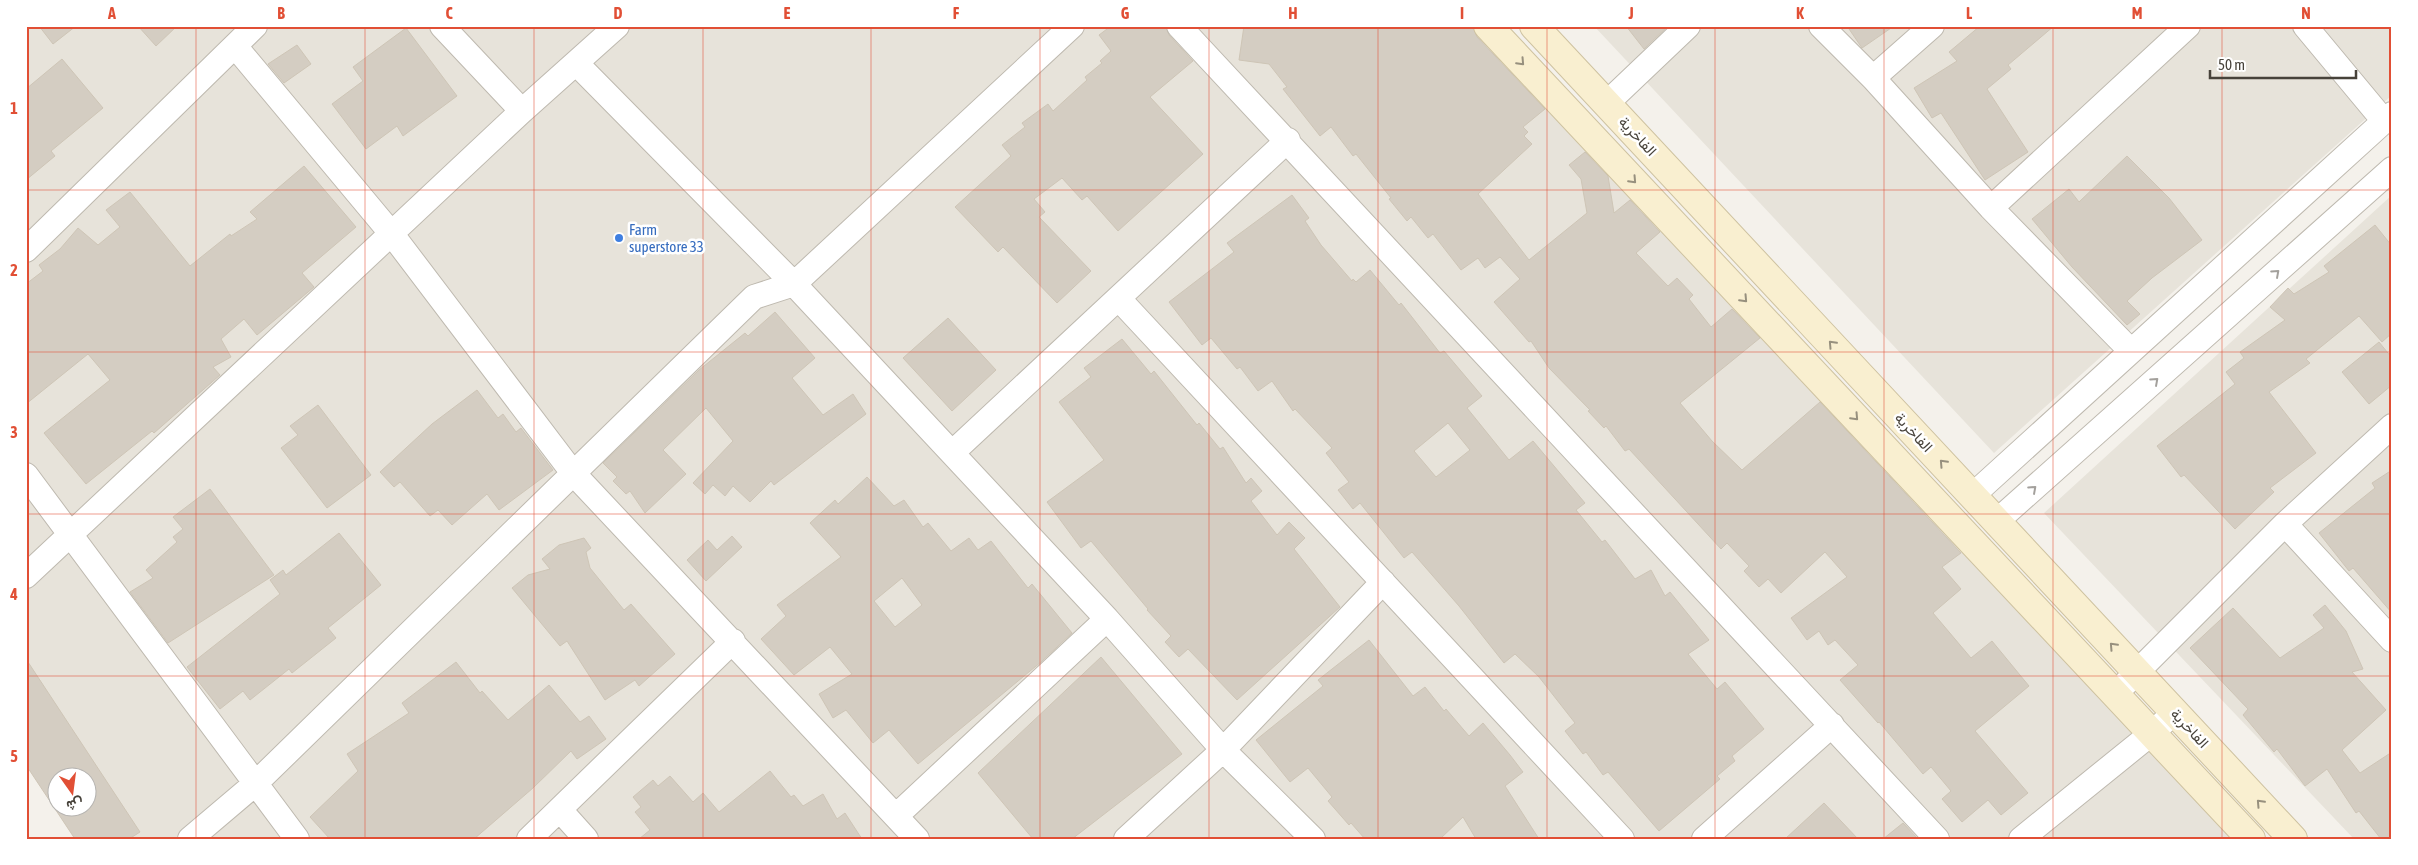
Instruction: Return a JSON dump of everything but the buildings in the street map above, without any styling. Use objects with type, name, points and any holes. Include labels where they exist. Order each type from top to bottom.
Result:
[{"type":"street","points":[[26,250],[254,26]]},
{"type":"street","points":[[442,26],[522,111]]},
{"type":"street","points":[[26,576],[522,111],[617,26]]},
{"type":"street","points":[[190,839],[254,784],[754,297],[794,284],[1072,26]]},
{"type":"street","points":[[1179,26],[1288,140],[1937,839]]},
{"type":"street","points":[[1488,26],[2251,839]]},
{"type":"street","name":"الفاخرية","points":[[1534,26],[2293,839]]},
{"type":"street","points":[[1607,103],[1688,26]]},
{"type":"street","points":[[1821,26],[1872,78],[1990,208],[2131,351]]},
{"type":"street","points":[[1872,78],[1932,26]]},
{"type":"street","points":[[1990,208],[2188,26]]},
{"type":"street","points":[[1972,495],[2388,118],[2305,26]]},
{"type":"street","points":[[235,46],[391,233],[573,473],[733,641],[917,839]]},
{"type":"street","points":[[576,63],[794,284],[953,452],[1223,750],[1313,839]]},
{"type":"street","points":[[953,452],[1288,140]]},
{"type":"street","points":[[1997,521],[2392,169]]},
{"type":"street","points":[[1119,299],[1622,839]]},
{"type":"street","points":[[2115,694],[2285,524],[2392,426]]},
{"type":"street","points":[[26,475],[254,784],[297,839]]},
{"type":"street","points":[[2285,524],[2392,640]]},
{"type":"street","points":[[1126,839],[1223,750],[1383,582]]},
{"type":"street","points":[[896,816],[1107,620]]},
{"type":"street","points":[[530,839],[733,641]]},
{"type":"street","points":[[2022,839],[2175,712]]},
{"type":"street","points":[[1704,839],[1832,725]]},
{"type":"street","points":[[560,810],[586,839]]},
{"type":"shaded area","points":[[26,26],[1490,26],[2250,839],[97,839],[80,818],[98,818],[98,768],[67,768],[26,748]]},
{"type":"shaded area","points":[[1594,26],[2392,26],[2392,95],[1994,453]]},
{"type":"shaded area","points":[[2392,195],[2392,839],[2354,839],[2044,513]]},
{"type":"place","name":"Farm superstore 33","points":[[619,238]]}]
